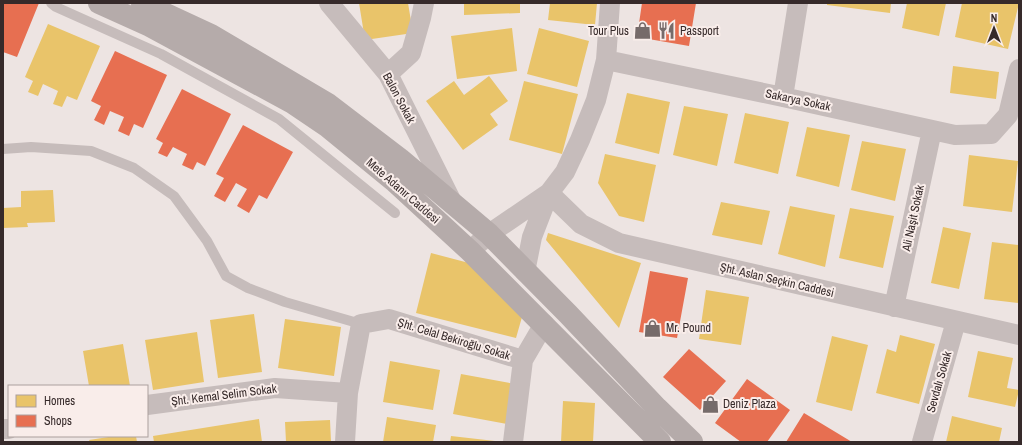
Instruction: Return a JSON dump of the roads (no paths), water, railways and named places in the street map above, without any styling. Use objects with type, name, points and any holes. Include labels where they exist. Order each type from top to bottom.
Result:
[{"type":"main road","name":"Mete Adanır Caddesi","points":[[98,3],[150,26],[285,110],[328,127],[394,180],[470,250],[544,324],[641,425],[660,442]]},
{"type":"main road","name":"Mete Adanır Caddesi","points":[[142,3],[211,35],[328,104],[400,159],[489,234],[568,314],[657,408],[692,442]]},
{"type":"street","name":"Balon Sokak","points":[[329,3],[388,74],[452,203]]},
{"type":"street","points":[[388,74],[411,53],[424,3]]},
{"type":"street","points":[[526,272],[532,237],[549,193],[565,172],[596,100],[606,60],[610,3]]},
{"type":"street","points":[[783,97],[798,3]]},
{"type":"street","name":"Sakarya Sokak","points":[[606,60],[955,135],[991,134],[1008,115],[1019,69]]},
{"type":"street","name":"Ali Naşit Sokak","points":[[894,307],[932,130]]},
{"type":"street","points":[[470,250],[489,234],[549,193]]},
{"type":"street","name":"Şht. Aslan Seçkin Caddesi","points":[[549,193],[581,224],[619,243],[1019,335]]},
{"type":"street","name":"Şht. Celal Bekiroğlu Sokak","points":[[361,324],[389,319],[523,360]]},
{"type":"street","name":"Sevdalı Sokak","points":[[922,442],[956,321]]},
{"type":"street","points":[[345,442],[348,393],[361,324]]},
{"type":"street","points":[[513,442],[523,360],[544,324]]},
{"type":"street","name":"Şht. Kemal Selim Sokak","points":[[148,405],[275,388],[348,393]]},
{"type":"lane","points":[[51,3],[56,7],[285,110],[395,213]]},
{"type":"lane","points":[[3,149],[31,147],[91,151],[134,168],[174,196],[207,241],[226,276],[248,288],[285,302],[361,324]]},
{"type":"place","name":"Tour Plus","points":[[642,31]]},
{"type":"place","name":"Passport","points":[[667,31]]},
{"type":"place","name":"Mr. Pound","points":[[653,328]]},
{"type":"place","name":"Deniz Plaza","points":[[710,404]]}]
